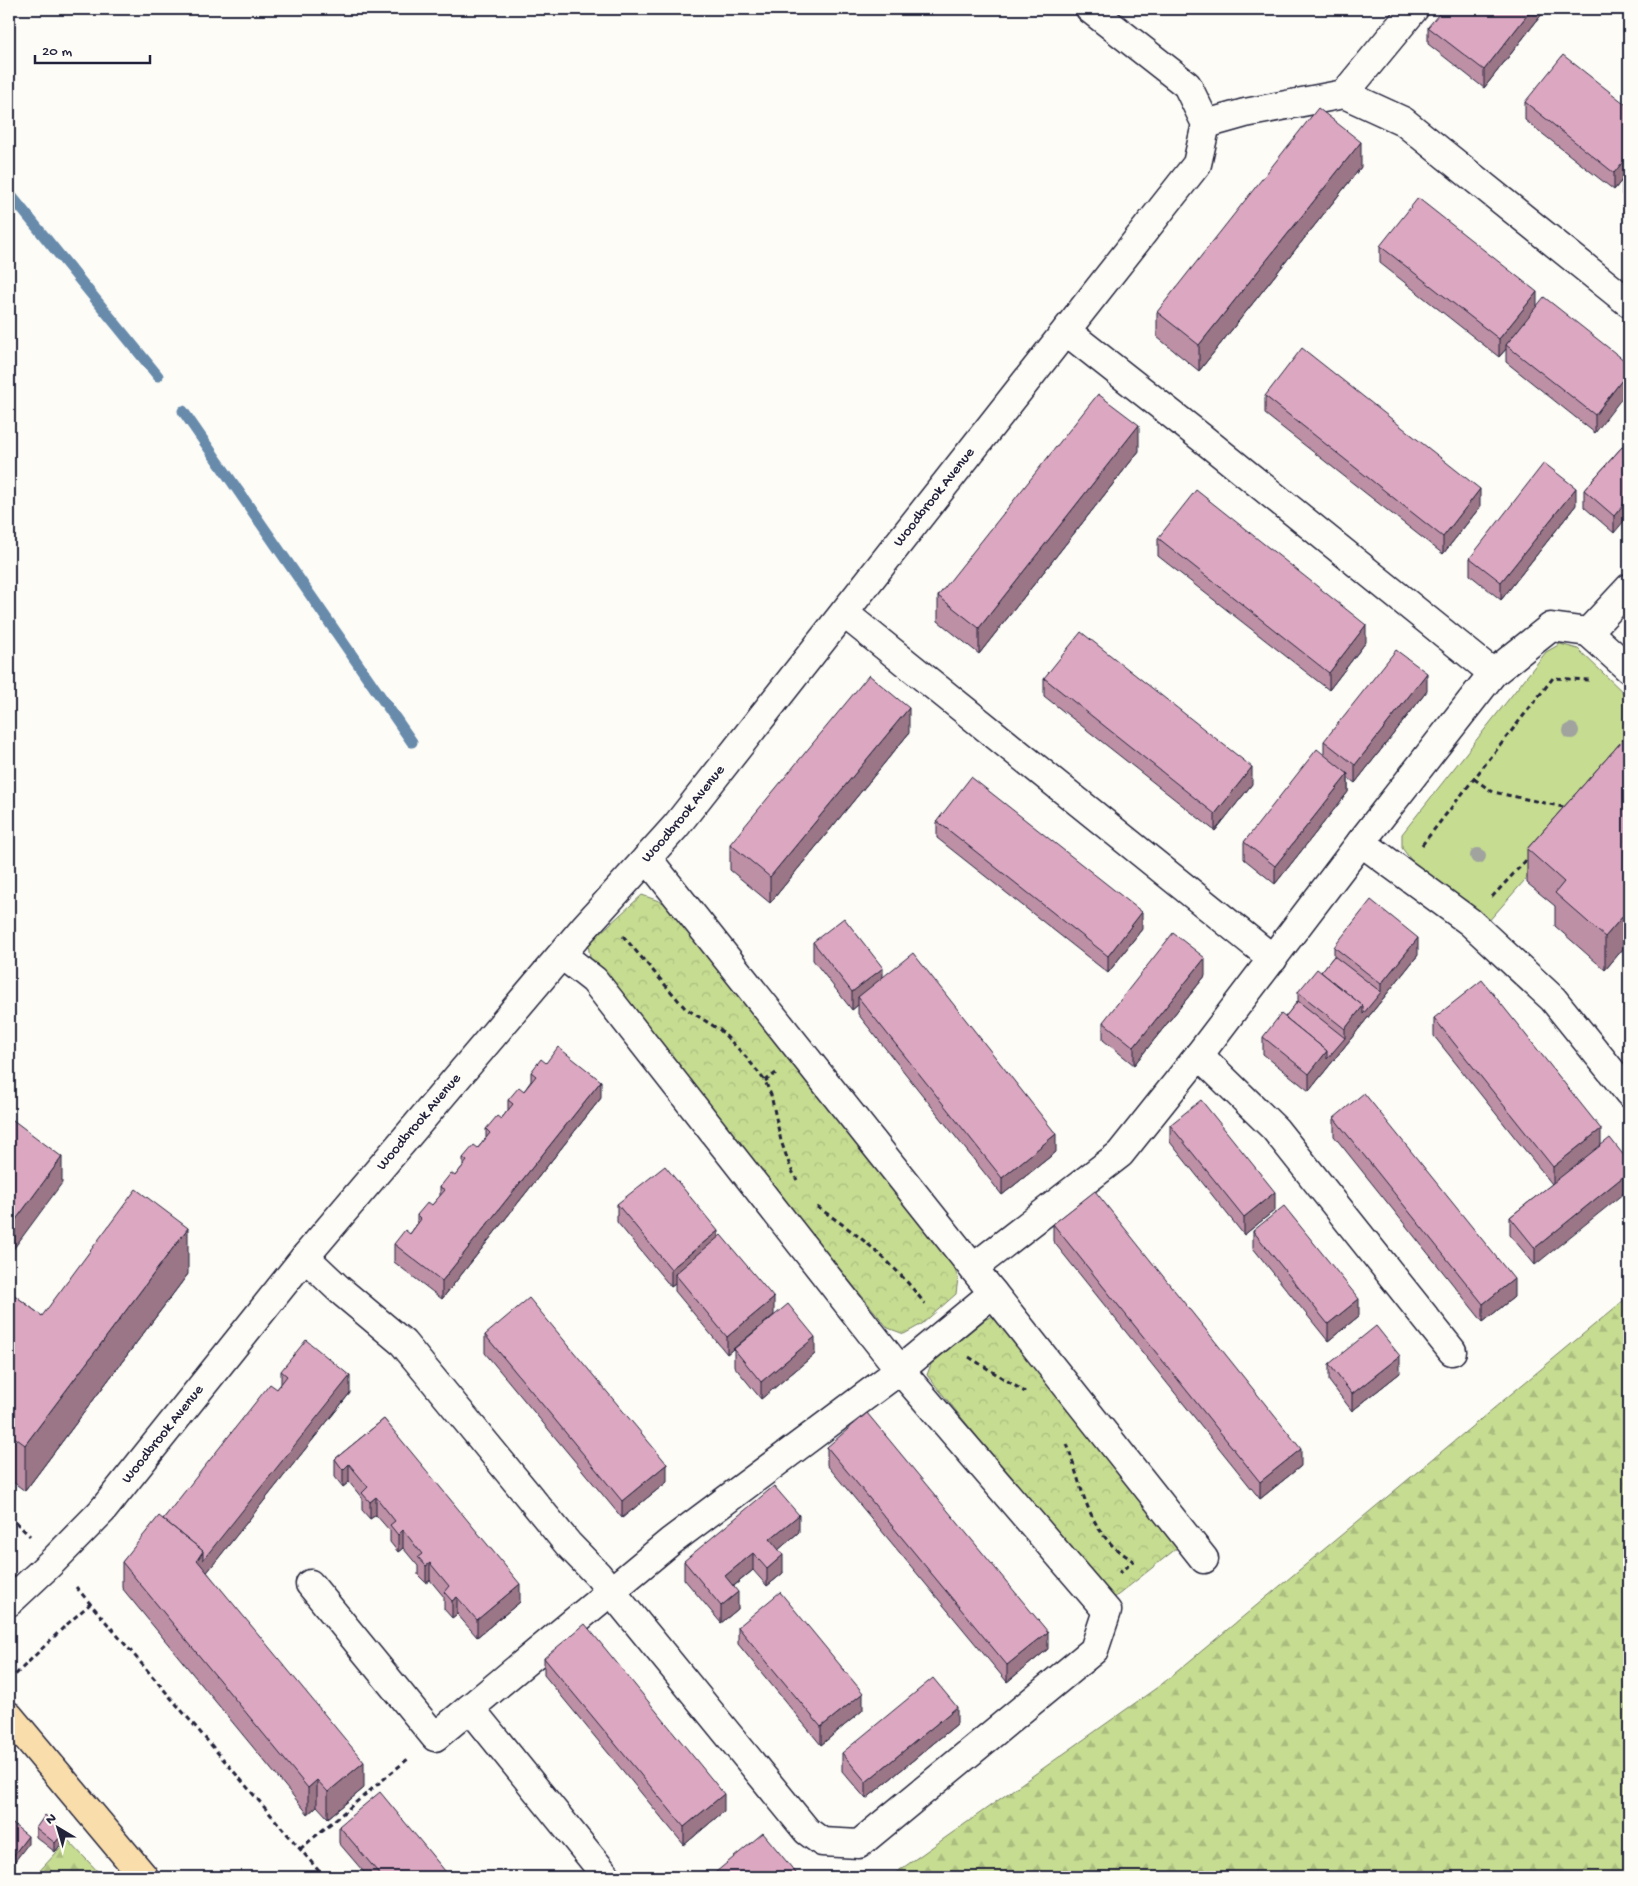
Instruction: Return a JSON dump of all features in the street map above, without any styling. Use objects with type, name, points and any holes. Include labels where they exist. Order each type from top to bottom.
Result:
[{"type":"main road","points":[[9,1716],[144,1877]]},
{"type":"street","points":[[1090,9],[1187,85],[1206,124],[1344,94],[1403,121],[1629,303]]},
{"type":"street","points":[[1344,94],[1414,9]]},
{"type":"street","name":"Woodbrook Avenue","points":[[9,1602],[102,1511],[305,1256],[601,909],[676,826],[1197,164],[1206,124]]},
{"type":"street","points":[[1066,331],[1202,438],[1493,673]]},
{"type":"street","points":[[1588,632],[1629,588]]},
{"type":"street","points":[[844,613],[1273,959]]},
{"type":"street","points":[[973,1268],[1120,1154],[1200,1056],[1361,842],[1493,673],[1551,627],[1588,632],[1624,664]]},
{"type":"street","points":[[1361,842],[1470,922],[1554,999],[1629,1093]]},
{"type":"street","points":[[647,858],[1204,1560]]},
{"type":"street","points":[[305,1256],[341,1291],[403,1342],[568,1544],[598,1575],[806,1831],[822,1842],[859,1844],[1094,1650],[1107,1611],[900,1370],[594,980],[562,955]]},
{"type":"street","points":[[1200,1056],[1275,1129],[1452,1351]]},
{"type":"street","points":[[310,1584],[435,1737],[670,1542],[900,1370],[993,1293]]},
{"type":"street","points":[[470,1708],[607,1877]]},
{"type":"path","points":[[1401,871],[1553,678],[1600,680],[1624,664]]},
{"type":"path","points":[[1474,779],[1493,792],[1572,809],[1566,816]]},
{"type":"path","points":[[1470,922],[1534,851]]},
{"type":"path","points":[[601,909],[669,992],[685,1008],[720,1030],[747,1058],[765,1081],[771,1095],[781,1141],[791,1169],[799,1182]]},
{"type":"path","points":[[816,1206],[854,1231],[899,1272],[972,1360],[1029,1394]]},
{"type":"path","points":[[1066,1440],[1088,1506],[1098,1528],[1113,1546],[1133,1561]]},
{"type":"path","points":[[53,1561],[324,1877]]},
{"type":"path","points":[[9,1681],[90,1604]]},
{"type":"path","points":[[300,1849],[435,1737]]},
{"type":"green space","points":[[1560,644],[1578,649],[1629,698],[1629,762],[1487,923],[1417,868],[1402,848],[1402,834],[1546,652]]},
{"type":"green space","points":[[642,895],[670,905],[953,1265],[958,1278],[956,1294],[922,1324],[904,1334],[888,1328],[591,964],[588,944]]},
{"type":"green space","points":[[1629,1296],[1629,1877],[890,1877],[1162,1684]]},
{"type":"green space","points":[[993,1316],[1182,1544],[1113,1599],[1055,1533],[927,1375],[931,1364],[986,1319]]},
{"type":"green space","points":[[68,1840],[103,1877],[34,1877]]},
{"type":"building","points":[[1443,9],[1532,9],[1484,70],[1428,27]]},
{"type":"building","points":[[1563,55],[1629,107],[1629,154],[1614,173],[1525,102]]},
{"type":"building","points":[[1318,108],[1361,142],[1199,345],[1157,312]]},
{"type":"building","points":[[1629,169],[1629,183],[1622,178]]},
{"type":"building","points":[[1418,198],[1537,292],[1499,339],[1380,246]]},
{"type":"building","points":[[1544,297],[1629,364],[1629,371],[1595,415],[1506,345]]},
{"type":"building","points":[[1302,348],[1480,489],[1443,537],[1265,396]]},
{"type":"building","points":[[1098,394],[1139,425],[979,628],[938,596]]},
{"type":"building","points":[[1629,439],[1629,498],[1614,516],[1584,490]]},
{"type":"building","points":[[1544,463],[1576,488],[1501,582],[1470,558]]},
{"type":"building","points":[[1196,490],[1366,625],[1329,673],[1158,538]]},
{"type":"building","points":[[1081,632],[1252,767],[1215,814],[1044,678]]},
{"type":"building","points":[[1396,650],[1427,673],[1355,765],[1324,741]]},
{"type":"building","points":[[869,675],[909,708],[770,877],[730,844]]},
{"type":"building","points":[[1629,733],[1629,909],[1605,937],[1555,893],[1564,882],[1527,849]]},
{"type":"building","points":[[1317,749],[1348,774],[1275,866],[1244,842]]},
{"type":"building","points":[[971,777],[1142,912],[1108,956],[937,821]]},
{"type":"building","points":[[1371,900],[1418,938],[1381,984],[1334,947]]},
{"type":"building","points":[[844,918],[883,968],[852,992],[813,942]]},
{"type":"building","points":[[1173,933],[1205,958],[1134,1047],[1103,1022]]},
{"type":"building","points":[[913,953],[1056,1134],[1002,1178],[858,997]]},
{"type":"building","points":[[1334,956],[1381,992],[1363,1014],[1363,1006],[1321,972]]},
{"type":"building","points":[[1317,969],[1363,1006],[1345,1029],[1298,992]]},
{"type":"building","points":[[1482,980],[1601,1129],[1553,1167],[1434,1018]]},
{"type":"building","points":[[1298,1001],[1345,1038],[1327,1059],[1327,1051],[1285,1017]]},
{"type":"building","points":[[1281,1014],[1327,1051],[1309,1074],[1263,1037]]},
{"type":"building","points":[[558,1047],[601,1081],[442,1281],[394,1244],[405,1230],[410,1234],[421,1219],[417,1215],[428,1202],[432,1205],[445,1190],[440,1187],[451,1173],[455,1176],[467,1161],[463,1158],[474,1145],[478,1148],[490,1133],[486,1129],[497,1116],[501,1119],[513,1104],[508,1100],[519,1087],[524,1091],[536,1076],[531,1072],[541,1059],[546,1063]]},
{"type":"building","points":[[1364,1093],[1514,1279],[1483,1304],[1334,1118]]},
{"type":"building","points":[[1201,1100],[1275,1192],[1244,1217],[1170,1125]]},
{"type":"building","points":[[9,1117],[62,1157],[9,1229]]},
{"type":"building","points":[[1610,1138],[1629,1162],[1629,1172],[1535,1248],[1510,1217]]},
{"type":"building","points":[[665,1166],[718,1231],[671,1269],[617,1204]]},
{"type":"building","points":[[136,1189],[188,1228],[25,1445],[9,1433],[9,1291],[42,1316]]},
{"type":"building","points":[[1095,1191],[1301,1449],[1260,1482],[1053,1224]]},
{"type":"building","points":[[1284,1206],[1359,1299],[1328,1324],[1253,1231]]},
{"type":"building","points":[[721,1235],[774,1298],[727,1337],[675,1274]]},
{"type":"building","points":[[529,1298],[667,1464],[622,1501],[485,1335]]},
{"type":"building","points":[[788,1304],[815,1337],[761,1382],[734,1349]]},
{"type":"building","points":[[1376,1326],[1400,1356],[1352,1394],[1329,1364]]},
{"type":"building","points":[[306,1340],[350,1376],[203,1560],[203,1551],[163,1519],[270,1384],[277,1389],[287,1376],[281,1371]]},
{"type":"building","points":[[867,1413],[1048,1632],[1007,1665],[827,1447]]},
{"type":"building","points":[[384,1419],[520,1584],[477,1620],[457,1597],[452,1601],[444,1592],[449,1586],[430,1563],[426,1566],[418,1557],[422,1554],[403,1530],[398,1535],[390,1525],[395,1521],[376,1497],[370,1502],[362,1493],[368,1487],[349,1464],[343,1470],[335,1459]]},
{"type":"building","points":[[774,1486],[799,1515],[770,1539],[783,1555],[767,1569],[753,1553],[725,1576],[738,1592],[721,1606],[684,1561]]},
{"type":"building","points":[[159,1516],[203,1551],[197,1560],[364,1762],[328,1792],[317,1780],[308,1788],[122,1562]]},
{"type":"building","points":[[780,1592],[863,1693],[821,1727],[738,1627]]},
{"type":"building","points":[[585,1624],[724,1794],[684,1827],[544,1658]]},
{"type":"building","points":[[933,1678],[957,1707],[866,1782],[842,1753]]},
{"type":"building","points":[[380,1792],[450,1877],[382,1877],[339,1826]]},
{"type":"building","points":[[45,1815],[65,1831],[55,1843],[36,1828]]},
{"type":"building","points":[[9,1821],[28,1836],[9,1861]]},
{"type":"building","points":[[763,1833],[796,1873],[791,1877],[710,1877]]},
{"type":"waterway","points":[[9,193],[158,376]]},
{"type":"waterway","points":[[183,411],[412,742]]}]
